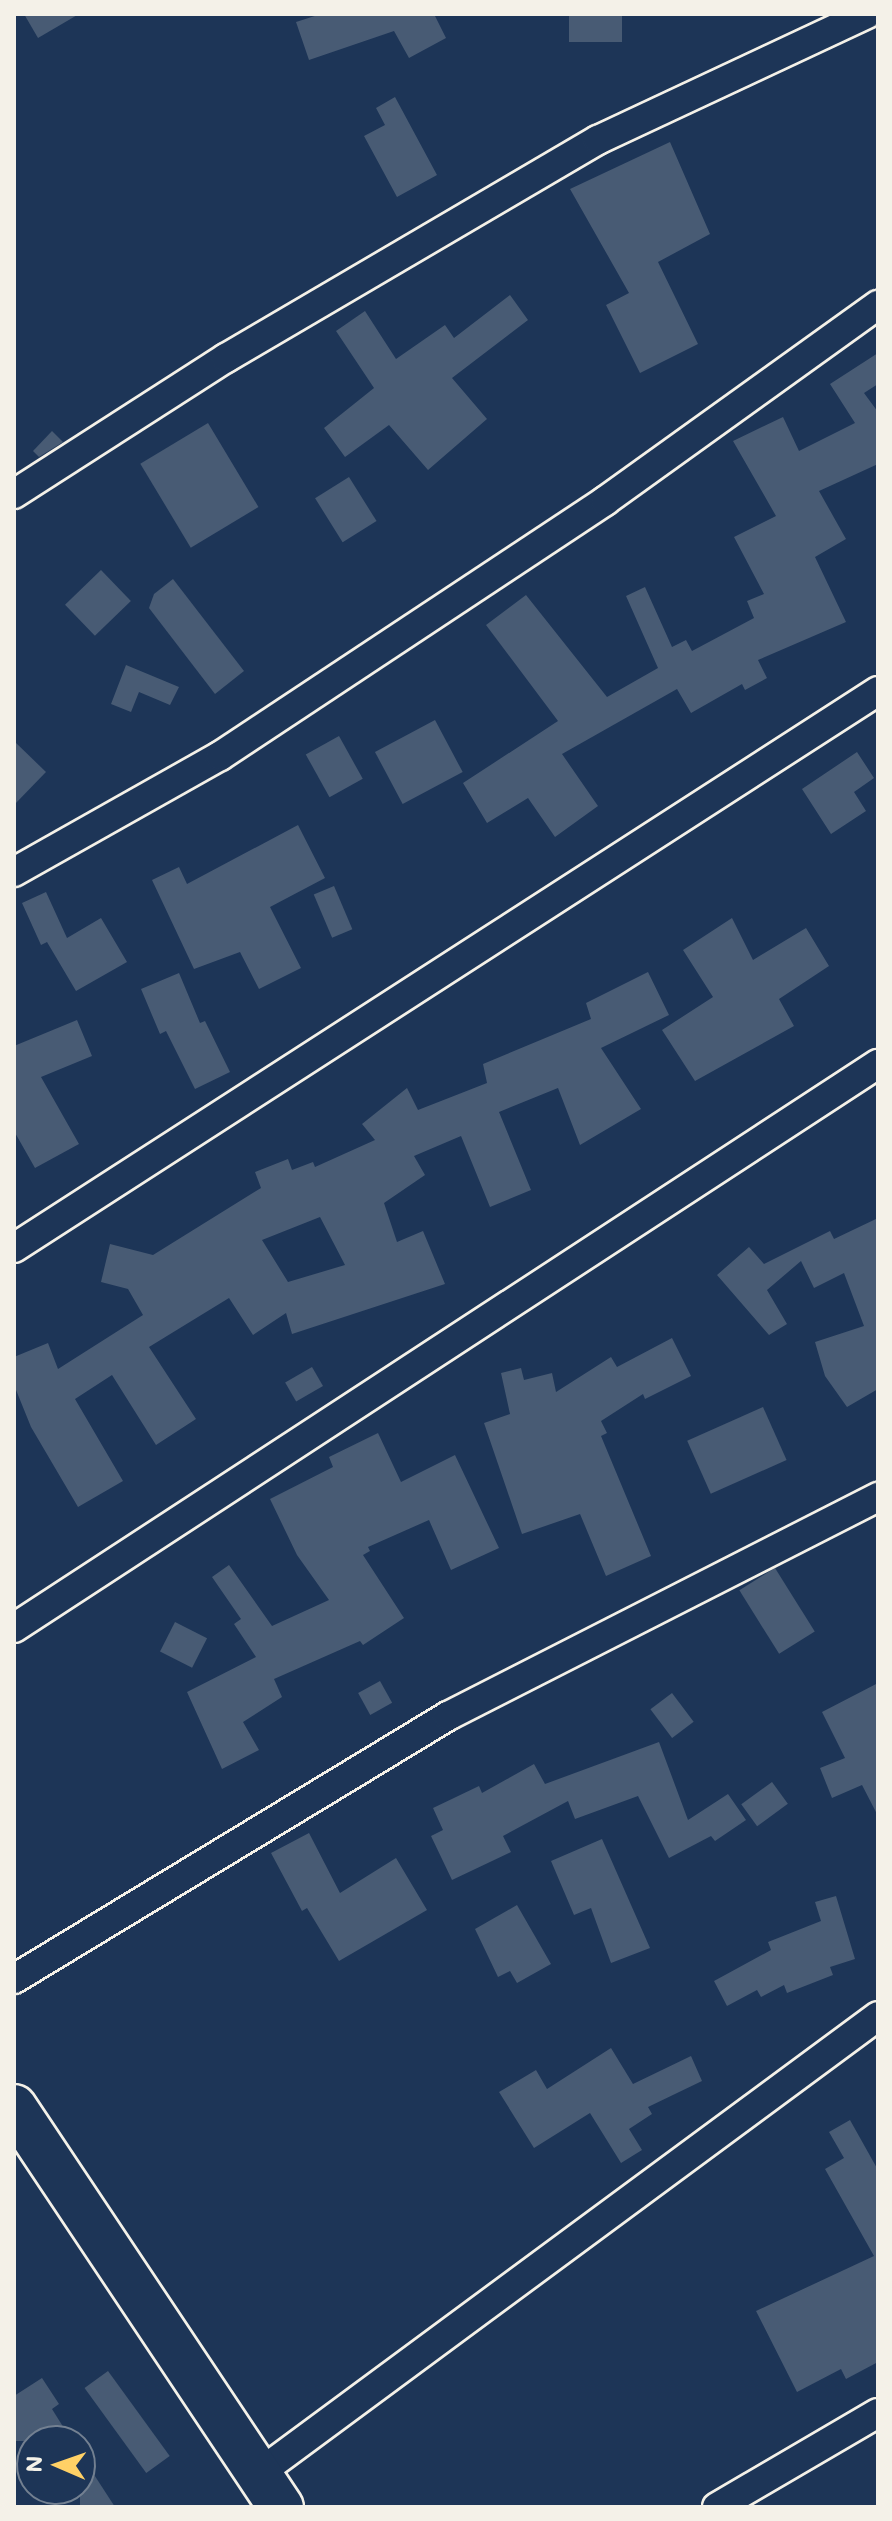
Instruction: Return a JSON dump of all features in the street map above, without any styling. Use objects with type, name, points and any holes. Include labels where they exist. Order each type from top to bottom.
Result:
[{"type":"main road","points":[[14,2107],[270,2490]]},
{"type":"street","points":[[14,494],[226,358],[598,140],[867,14]]},
{"type":"street","points":[[14,872],[220,756],[605,501],[878,305]]},
{"type":"street","points":[[14,1248],[878,691]]},
{"type":"street","points":[[14,1628],[878,1064]]},
{"type":"street","points":[[14,1979],[448,1716],[878,1497]]},
{"type":"street","points":[[270,2490],[878,2016]]},
{"type":"street","points":[[717,2507],[878,2413]]},
{"type":"building","points":[[24,14],[79,14],[38,38]]},
{"type":"building","points":[[321,14],[434,14],[446,38],[409,58],[394,31],[309,60],[296,22]]},
{"type":"building","points":[[569,14],[622,14],[622,42],[569,42]]},
{"type":"building","points":[[395,97],[437,175],[397,197],[364,136],[385,125],[376,108]]},
{"type":"building","points":[[670,142],[710,234],[658,262],[698,344],[640,373],[606,305],[629,293],[570,189]]},
{"type":"building","points":[[510,295],[528,320],[452,378],[487,419],[428,470],[389,425],[345,457],[324,428],[374,388],[336,331],[365,311],[396,359],[445,325],[454,338]]},
{"type":"building","points":[[878,353],[878,384],[864,393],[878,412],[878,464],[819,491],[846,539],[815,557],[846,622],[758,660],[767,678],[745,690],[742,684],[691,713],[677,689],[562,754],[598,806],[555,837],[528,798],[487,823],[463,783],[558,721],[486,625],[526,595],[607,697],[658,668],[626,596],[645,587],[672,647],[686,640],[692,651],[754,618],[747,601],[764,594],[734,537],[776,516],[733,441],[783,417],[799,451],[855,423],[830,384]]},
{"type":"building","points":[[208,423],[258,507],[191,548],[140,464]]},
{"type":"building","points":[[52,431],[63,442],[39,457],[33,451]]},
{"type":"building","points":[[349,477],[377,521],[343,542],[315,498]]},
{"type":"building","points":[[101,570],[131,601],[95,636],[65,605]]},
{"type":"building","points":[[173,579],[244,671],[215,694],[149,608],[154,594]]},
{"type":"building","points":[[126,665],[179,687],[170,705],[139,692],[131,712],[111,704]]},
{"type":"building","points":[[435,720],[463,772],[403,804],[375,752]]},
{"type":"building","points":[[339,736],[363,779],[330,797],[306,754]]},
{"type":"building","points":[[14,741],[46,772],[14,805]]},
{"type":"building","points":[[857,752],[874,778],[854,792],[866,811],[831,834],[802,789]]},
{"type":"building","points":[[298,825],[325,878],[270,907],[301,968],[259,989],[240,952],[194,969],[152,880],[179,867],[187,884]]},
{"type":"building","points":[[334,886],[352,929],[332,938],[314,895]]},
{"type":"building","points":[[46,892],[67,938],[101,918],[127,962],[76,991],[47,942],[41,945],[22,903]]},
{"type":"building","points":[[732,918],[753,960],[806,928],[829,966],[779,999],[794,1026],[695,1081],[662,1030],[713,997],[683,950]]},
{"type":"building","points":[[648,972],[669,1015],[601,1048],[641,1109],[580,1145],[558,1088],[499,1112],[531,1190],[490,1207],[461,1136],[414,1156],[425,1175],[384,1203],[397,1242],[423,1231],[445,1284],[292,1334],[286,1313],[253,1335],[229,1298],[149,1347],[196,1419],[156,1445],[112,1375],[75,1399],[123,1481],[78,1507],[31,1427],[14,1385],[14,1357],[48,1343],[58,1369],[143,1315],[128,1289],[101,1282],[110,1244],[153,1255],[261,1188],[255,1172],[288,1159],[292,1170],[313,1162],[315,1167],[375,1140],[362,1124],[407,1088],[418,1110],[487,1083],[483,1064],[591,1019],[586,1003]],"holes":[[[320,1217],[345,1265],[288,1282],[262,1240]]]},
{"type":"building","points":[[179,973],[200,1023],[205,1021],[230,1072],[195,1089],[166,1031],[160,1034],[141,989]]},
{"type":"building","points":[[77,1020],[92,1056],[41,1077],[79,1144],[35,1168],[14,1131],[14,1046]]},
{"type":"building","points":[[878,1218],[878,1389],[847,1407],[825,1376],[815,1342],[864,1326],[844,1273],[814,1288],[801,1261],[767,1290],[787,1324],[769,1335],[717,1275],[749,1247],[764,1264],[830,1231],[834,1239]]},
{"type":"building","points":[[672,1338],[691,1376],[645,1399],[643,1394],[601,1421],[607,1433],[601,1436],[651,1556],[606,1576],[580,1514],[522,1534],[484,1423],[510,1414],[501,1373],[521,1368],[524,1380],[552,1373],[556,1392],[611,1357],[617,1367]]},
{"type":"building","points":[[312,1367],[323,1386],[296,1402],[285,1382]]},
{"type":"building","points":[[763,1407],[787,1460],[711,1494],[687,1441]]},
{"type":"building","points":[[378,1433],[401,1482],[455,1455],[499,1548],[451,1570],[429,1520],[368,1547],[370,1551],[363,1555],[404,1618],[363,1645],[360,1641],[274,1679],[282,1697],[243,1722],[259,1750],[222,1769],[187,1692],[256,1657],[234,1624],[241,1619],[212,1577],[229,1565],[272,1626],[329,1600],[297,1555],[270,1499],[333,1467],[329,1457]]},
{"type":"building","points":[[775,1568],[815,1632],[779,1654],[739,1590]]},
{"type":"building","points":[[175,1622],[207,1638],[192,1668],[160,1651]]},
{"type":"building","points":[[380,1681],[392,1703],[370,1715],[358,1693]]},
{"type":"building","points":[[878,1683],[878,1816],[862,1785],[832,1798],[820,1768],[845,1758],[822,1712]]},
{"type":"building","points":[[672,1693],[694,1722],[672,1738],[650,1709]]},
{"type":"building","points":[[659,1742],[688,1820],[728,1794],[746,1820],[715,1841],[711,1836],[669,1858],[638,1796],[575,1819],[568,1801],[503,1836],[511,1852],[452,1880],[431,1836],[443,1830],[433,1808],[479,1786],[482,1793],[534,1764],[545,1784]]},
{"type":"building","points":[[772,1782],[788,1804],[757,1826],[741,1804]]},
{"type":"building","points":[[309,1833],[340,1893],[396,1858],[427,1910],[339,1961],[307,1908],[302,1911],[271,1853]]},
{"type":"building","points":[[602,1839],[650,1948],[611,1963],[591,1908],[574,1915],[551,1861]]},
{"type":"building","points":[[836,1896],[855,1959],[830,1967],[833,1975],[787,1993],[784,1985],[761,1997],[757,1990],[727,2006],[714,1981],[771,1950],[768,1942],[821,1921],[815,1902]]},
{"type":"building","points":[[517,1905],[551,1964],[517,1983],[510,1971],[498,1977],[475,1929]]},
{"type":"building","points":[[611,2048],[633,2084],[691,2056],[702,2081],[648,2107],[652,2114],[629,2129],[642,2150],[621,2163],[590,2113],[534,2148],[499,2092],[536,2070],[547,2089]]},
{"type":"building","points":[[850,2120],[878,2170],[878,2362],[846,2379],[841,2369],[797,2392],[756,2311],[874,2256],[825,2169],[844,2158],[829,2132]]},
{"type":"building","points":[[108,2371],[170,2456],[146,2473],[85,2388]]},
{"type":"building","points":[[42,2378],[59,2404],[52,2409],[62,2425],[16,2425],[14,2441],[14,2396]]},
{"type":"building","points":[[96,2478],[115,2507],[80,2507],[96,2505]]}]
